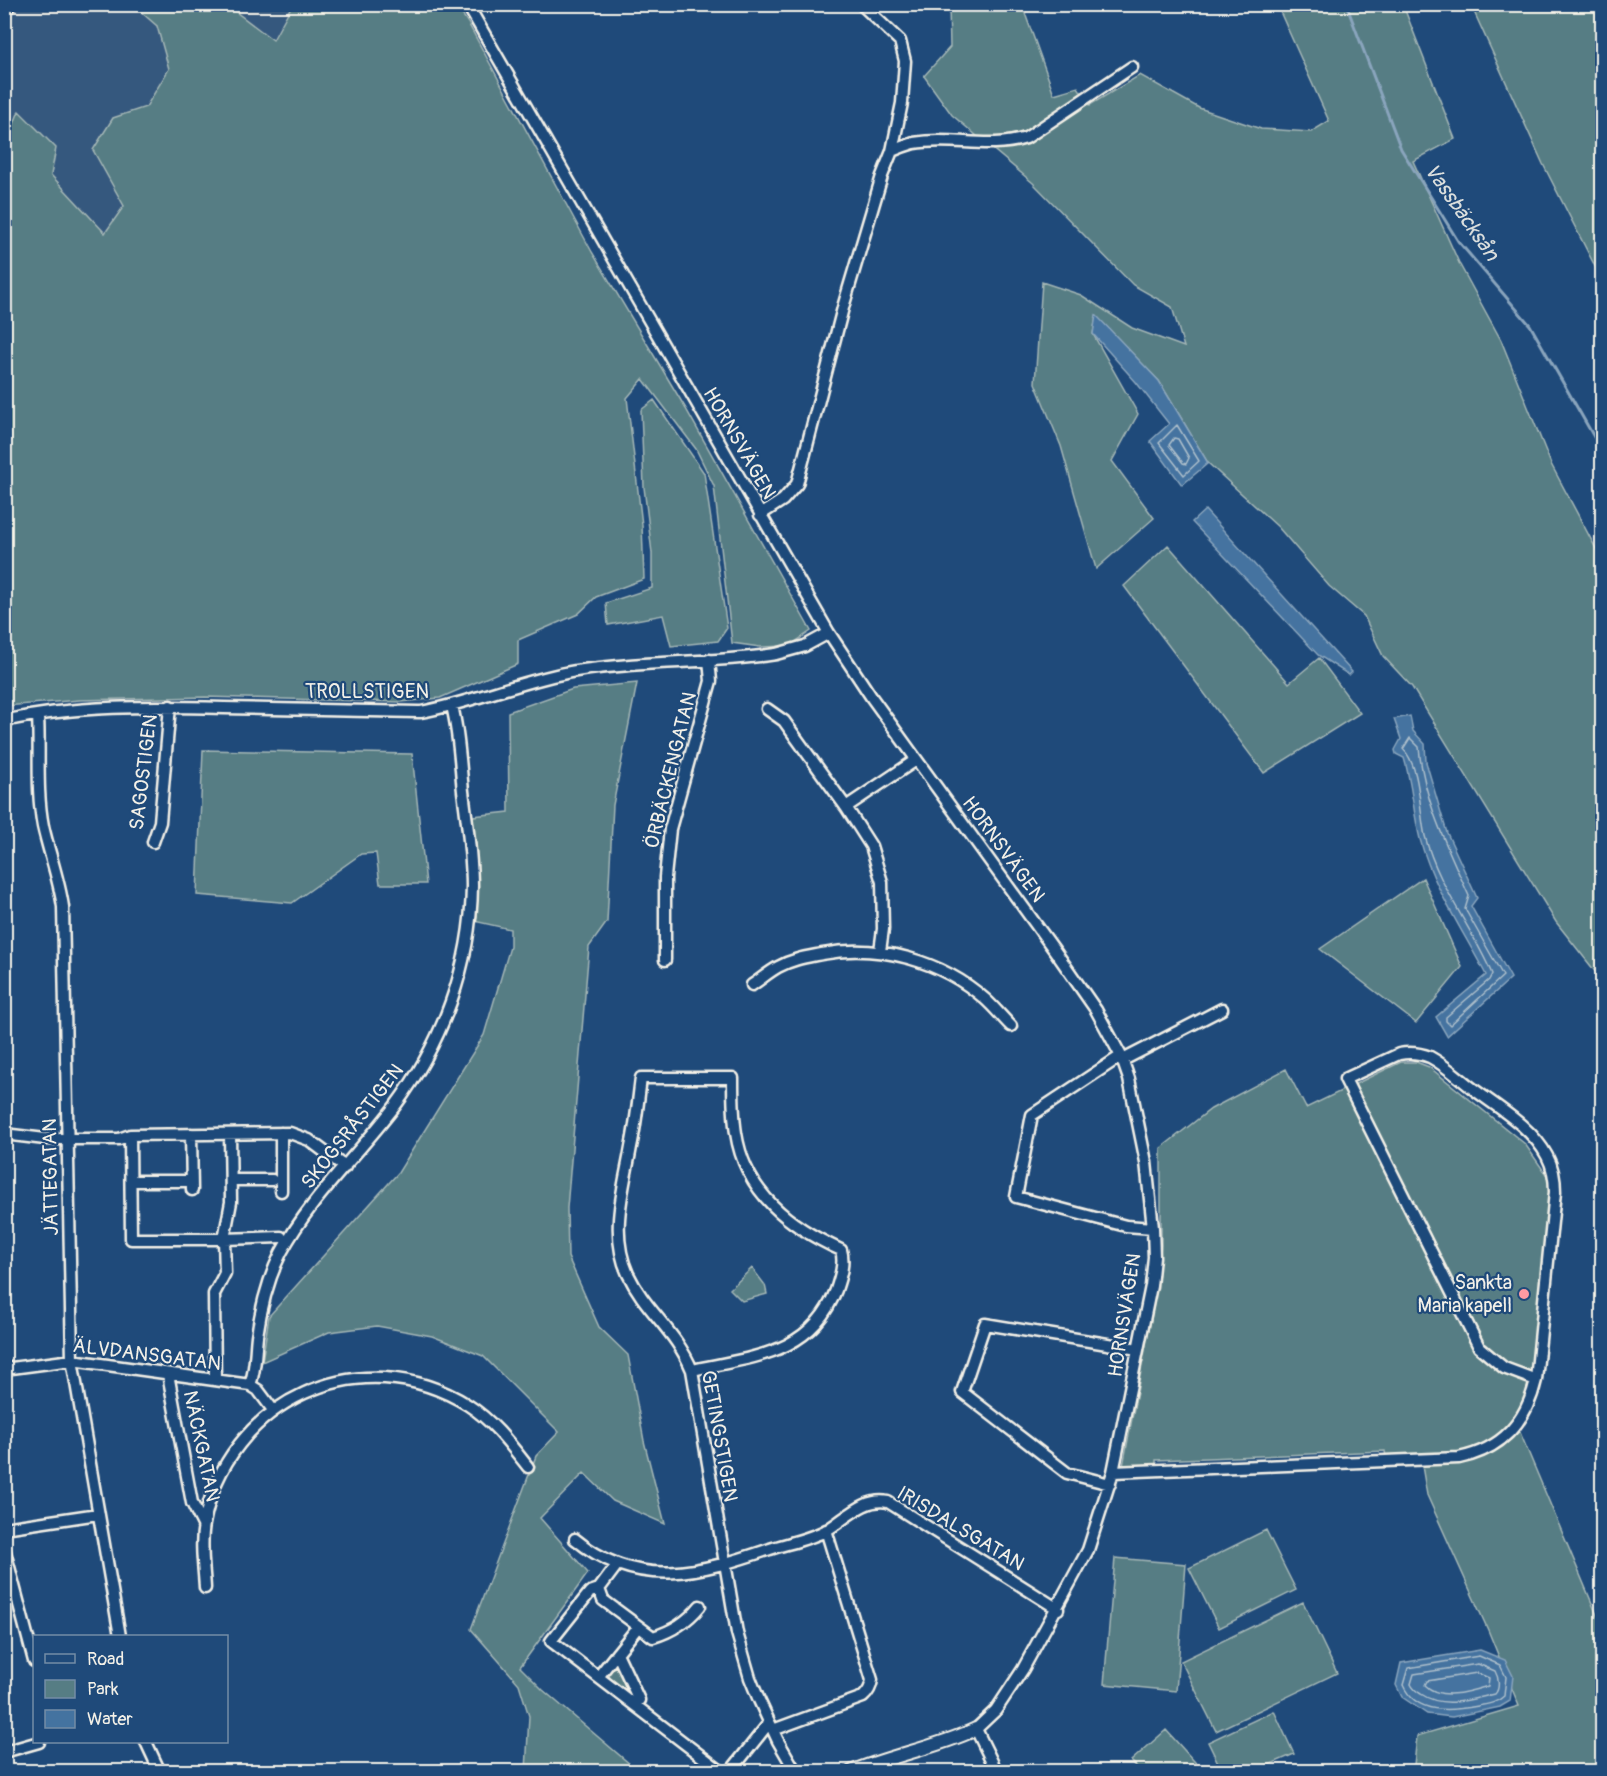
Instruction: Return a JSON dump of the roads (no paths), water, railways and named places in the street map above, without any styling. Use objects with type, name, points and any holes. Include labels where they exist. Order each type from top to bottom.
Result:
[{"type":"street","name":"HORNSVÄGEN","points":[[467,4],[829,633],[872,698],[1096,1010],[1122,1058],[1129,1079],[1140,1133],[1153,1228],[1154,1257],[1151,1286],[1112,1478],[1088,1550],[1058,1609],[996,1710],[976,1729]]},
{"type":"street","points":[[760,515],[783,500],[797,484],[844,304],[882,176],[892,151],[902,103],[905,61],[903,51],[894,34],[861,4]]},
{"type":"street","points":[[892,151],[914,143],[997,144],[1026,138],[1132,67]]},
{"type":"street","name":"TROLLSTIGEN","points":[[4,721],[38,715],[121,707],[170,706],[421,712],[452,706],[504,688],[577,671],[615,666],[761,656],[805,646],[829,633]]},
{"type":"street","name":"ÖRBÄCKENGATAN","points":[[665,960],[665,877],[670,829],[711,681],[708,660]]},
{"type":"street","name":"SAGOSTIGEN","points":[[153,842],[160,822],[170,706]]},
{"type":"street","name":"SKOGSRÅSTIGEN","points":[[250,1385],[255,1368],[260,1316],[273,1272],[287,1243],[305,1216],[393,1108],[421,1067],[445,1018],[460,970],[470,915],[471,869],[452,706]]},
{"type":"street","points":[[767,709],[784,721],[871,846],[882,882],[883,929],[880,951]]},
{"type":"street","name":"JÄTTEGATAN","points":[[38,715],[40,801],[43,825],[63,907],[72,1360],[120,1635]]},
{"type":"street","points":[[846,807],[916,760]]},
{"type":"street","points":[[752,985],[779,967],[795,960],[837,951],[880,951],[912,959],[950,975],[986,1000],[1011,1026]]},
{"type":"street","points":[[1153,1228],[1126,1226],[1016,1197],[1032,1115],[1122,1058],[1222,1009]]},
{"type":"street","points":[[1138,1349],[985,1324],[962,1392],[1067,1473],[1112,1478],[1459,1458],[1485,1451],[1506,1436],[1524,1413],[1536,1380],[1555,1179],[1547,1156],[1530,1133],[1431,1058],[1414,1053],[1399,1054],[1344,1079],[1479,1347],[1504,1368],[1536,1380]]},
{"type":"street","name":"GETINGSTIGEN","points":[[692,1370],[782,1349],[799,1340],[812,1330],[831,1302],[837,1287],[843,1257],[841,1250],[799,1229],[781,1215],[751,1177],[740,1151],[736,1133],[733,1078],[641,1078],[636,1121],[620,1204],[619,1239],[628,1273],[633,1282],[676,1339],[692,1370],[737,1634],[750,1678],[771,1726],[796,1772]]},
{"type":"street","points":[[4,1134],[45,1139],[120,1139],[130,1135],[290,1132],[309,1140],[345,1167]]},
{"type":"street","points":[[281,1133],[281,1191]]},
{"type":"street","points":[[131,1181],[191,1186],[191,1134]]},
{"type":"street","points":[[214,1380],[214,1294],[225,1273],[224,1239],[231,1202],[230,1134]]},
{"type":"street","points":[[130,1135],[131,1239],[281,1237]]},
{"type":"street","points":[[231,1180],[272,1180]]},
{"type":"street","name":"ÄLVDANSGATAN","points":[[4,1369],[72,1360],[250,1385]]},
{"type":"street","name":"NÄCKGATAN","points":[[168,1374],[192,1503],[203,1525]]},
{"type":"street","points":[[205,1588],[203,1525],[216,1484],[224,1468],[244,1438],[273,1410],[310,1390],[346,1379],[388,1378],[409,1381],[447,1394],[485,1417],[505,1437],[528,1467]]},
{"type":"street","points":[[250,1385],[258,1390],[273,1410]]},
{"type":"street","name":"IRISDALSGATAN","points":[[575,1539],[592,1553],[617,1565],[656,1573],[696,1570],[726,1564],[826,1530],[871,1502],[888,1502],[1058,1609]]},
{"type":"street","points":[[4,1528],[98,1514]]},
{"type":"street","points":[[730,1772],[771,1726],[863,1697],[871,1687],[872,1680],[826,1530]]},
{"type":"street","points":[[4,1548],[33,1658]]},
{"type":"street","points":[[617,1565],[599,1588],[590,1592],[551,1641],[722,1772]]},
{"type":"street","points":[[599,1588],[603,1600],[654,1637],[688,1620],[700,1606]]},
{"type":"street","points":[[598,1677],[638,1627]]},
{"type":"street","points":[[617,1653],[639,1700],[635,1705]]},
{"type":"street","points":[[851,1772],[897,1755],[943,1743],[976,1729],[997,1772]]},
{"type":"street","points":[[4,1752],[36,1743]]},
{"type":"street","points":[[146,1743],[160,1772]]},
{"type":"water","points":[[1096,315],[1159,381],[1208,463],[1182,485],[1150,441],[1169,424],[1136,382],[1093,334]]},
{"type":"water","points":[[1205,510],[1352,672],[1349,675],[1318,655],[1192,522]]},
{"type":"water","points":[[1410,716],[1413,731],[1425,744],[1426,762],[1447,833],[1477,898],[1471,906],[1511,978],[1447,1036],[1436,1017],[1486,975],[1441,892],[1420,839],[1404,758],[1396,754],[1395,750],[1401,739],[1394,719]]},
{"type":"water","points":[[1480,1650],[1505,1660],[1513,1676],[1510,1701],[1500,1707],[1452,1717],[1427,1714],[1402,1697],[1396,1685],[1401,1663]]},
{"type":"waterway","name":"Vassbäcksån","points":[[1346,4],[1401,149],[1458,241],[1530,325],[1602,451]]},
{"type":"railway","points":[[4,21],[19,4]]},
{"type":"place","name":"Sankta Maria kapell","points":[[1524,1294]]}]
